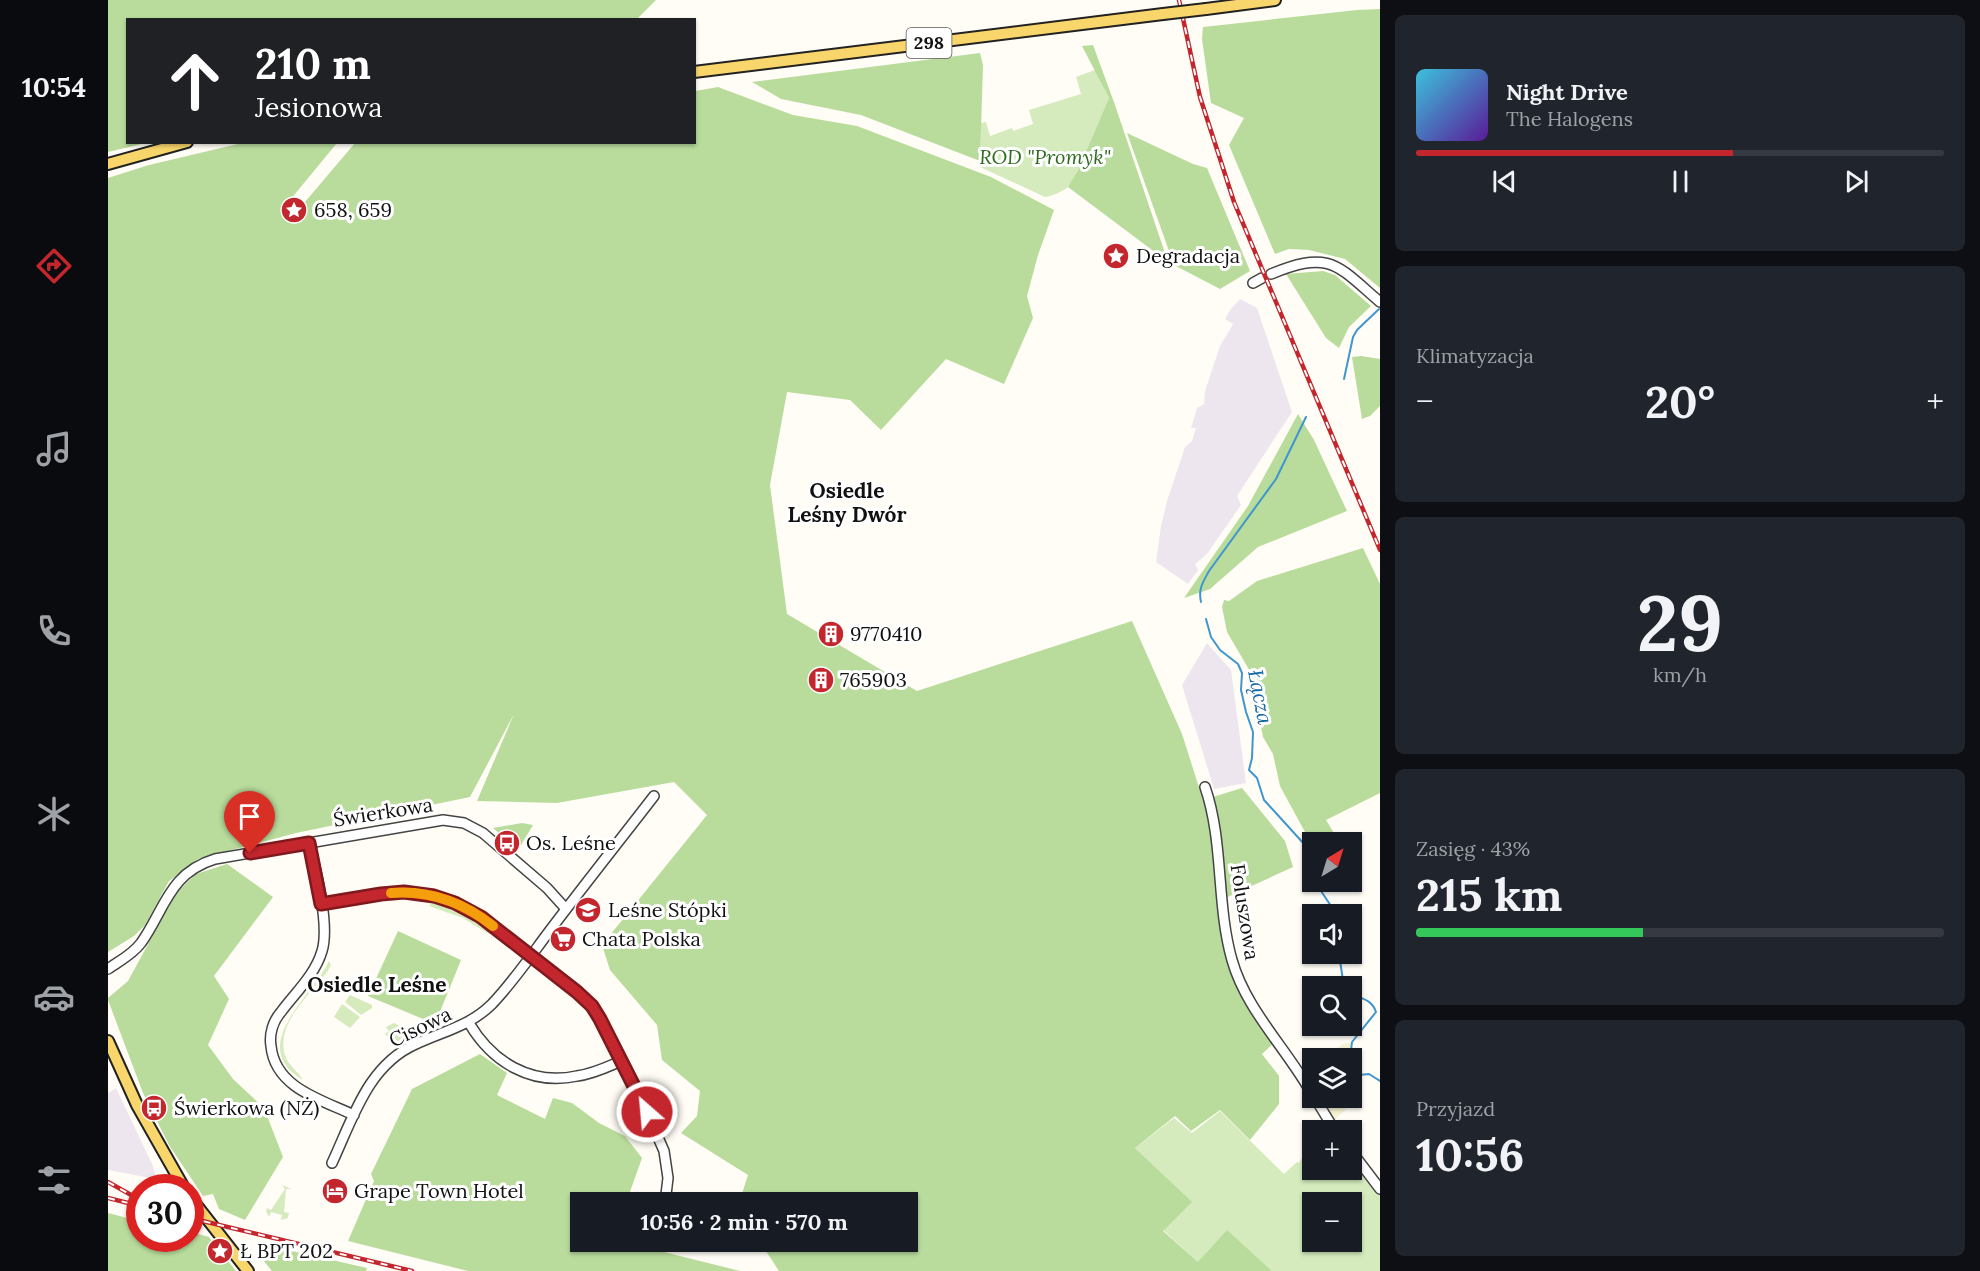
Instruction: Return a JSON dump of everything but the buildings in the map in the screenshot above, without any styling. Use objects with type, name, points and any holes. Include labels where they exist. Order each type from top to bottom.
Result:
[{"type":"main road","name":"298","points":[[696,72],[1275,0]]},
{"type":"main road","points":[[108,164],[180,144]]},
{"type":"main road","points":[[108,1041],[150,1131],[176,1174]]},
{"type":"main road","points":[[204,1215],[248,1271]]},
{"type":"street","points":[[1262,278],[1298,264],[1325,262],[1341,269],[1380,302]]},
{"type":"street","name":"Foluszowa","points":[[1205,787],[1219,864],[1226,936],[1232,961],[1241,986],[1302,1079]]},
{"type":"street","name":"Cisowa","points":[[332,1163],[370,1082],[397,1054],[415,1044],[469,1023],[494,1001],[654,796]]},
{"type":"street","name":"Świerkowa","points":[[111,966],[139,945],[175,884],[193,868],[215,859],[443,820],[464,823],[483,833],[529,872],[566,909]]},
{"type":"street","points":[[309,843],[324,929],[322,952],[312,971],[274,1022],[270,1041],[271,1051],[278,1070],[292,1084],[354,1115]]},
{"type":"street","points":[[321,904],[394,893],[434,896],[473,912],[577,992],[592,1006],[664,1151],[668,1178],[666,1192]]},
{"type":"street","points":[[469,1023],[490,1053],[514,1068],[532,1074],[571,1078],[621,1061]]},
{"type":"street","points":[[1362,1165],[1380,1189]]},
{"type":"shaded area","points":[[1240,299],[1257,308],[1292,412],[1237,496],[1241,505],[1207,554],[1195,564],[1198,570],[1188,584],[1156,562],[1161,526],[1185,447],[1192,441],[1196,428],[1191,428],[1197,408],[1204,404],[1205,391],[1220,346],[1233,324],[1225,319]]},
{"type":"shaded area","points":[[1207,643],[1231,670],[1246,783],[1214,789],[1182,685]]},
{"type":"shaded area","points":[[1352,1042],[1351,1048],[1338,1048]]},
{"type":"shaded area","points":[[116,1088],[155,1174],[129,1174],[108,1170],[108,1093]]},
{"type":"shaded area","points":[[1320,1108],[1347,1108],[1334,1120],[1326,1120]]},
{"type":"green space","points":[[108,0],[656,0],[638,18],[126,18],[126,144],[142,144],[108,152]]},
{"type":"green space","points":[[1380,9],[1380,288],[1345,259],[1309,250],[1289,249],[1275,254],[1229,145],[1244,118],[1211,103],[1202,39],[1203,27]]},
{"type":"green space","points":[[1093,45],[1168,262],[1068,187],[1079,169],[1109,98],[1082,46]]},
{"type":"green space","points":[[980,53],[983,65],[980,161],[861,115],[781,99],[752,82]]},
{"type":"green space","name":"ROD \"Promyk\"","points":[[1095,70],[1109,98],[1084,160],[1067,188],[1045,197],[980,167],[981,123],[986,122],[990,136],[1033,124],[1029,110],[1081,94],[1076,77]]},
{"type":"green space","points":[[718,87],[793,115],[857,126],[991,177],[1054,210],[1027,296],[1033,318],[1004,384],[946,359],[881,430],[850,400],[787,392],[770,485],[787,614],[917,691],[1132,621],[1182,734],[1203,800],[1242,788],[1285,841],[1293,867],[1221,900],[1226,946],[1275,1042],[1262,1054],[1279,1076],[1279,1104],[1250,1140],[1220,1110],[1191,1131],[1175,1116],[1135,1148],[1192,1202],[1163,1231],[1198,1262],[1227,1230],[1272,1271],[779,1271],[767,1252],[918,1252],[918,1192],[743,1192],[748,1175],[681,1133],[697,1116],[700,1091],[662,1060],[657,1025],[610,970],[602,945],[707,815],[674,782],[557,803],[477,801],[514,714],[470,797],[296,833],[198,859],[169,881],[145,925],[134,936],[108,952],[108,178],[149,165],[238,144],[336,144],[290,200],[299,209],[354,144],[696,144],[696,91]]},
{"type":"green space","points":[[1127,133],[1193,164],[1207,168],[1250,271],[1220,289],[1174,265]]},
{"type":"green space","points":[[1323,271],[1335,275],[1371,306],[1349,327],[1339,348],[1326,338],[1286,274]]},
{"type":"green space","points":[[1352,357],[1380,359],[1380,406],[1370,416],[1362,419]]},
{"type":"green space","points":[[1298,414],[1314,440],[1347,511],[1258,547],[1210,589],[1184,598],[1248,506]]},
{"type":"green space","points":[[1363,548],[1380,584],[1380,793],[1326,820],[1333,832],[1305,832],[1280,786],[1273,754],[1263,737],[1251,673],[1227,632],[1222,607],[1224,600],[1229,601],[1257,581]]},
{"type":"green space","points":[[522,823],[533,825],[521,845],[501,835],[493,828]]},
{"type":"green space","points":[[227,864],[273,897],[214,976],[229,999],[208,1045],[233,1079],[264,1108],[283,1157],[245,1220],[219,1209],[213,1194],[204,1196],[204,1174],[188,1174],[169,1145],[143,1093],[108,1000],[128,981],[176,893],[196,874]]},
{"type":"green space","points":[[434,900],[469,913],[492,932],[489,934],[463,918],[429,906]]},
{"type":"green space","points":[[398,931],[461,960],[435,1024],[368,996]]},
{"type":"green space","points":[[329,961],[331,965],[327,972],[295,1011],[285,1034],[283,1046],[286,1058],[303,1080],[287,1067],[280,1052],[282,1037],[288,1021]]},
{"type":"green space","points":[[350,995],[372,1005],[372,1008],[361,1015],[345,1002]]},
{"type":"green space","points":[[342,1004],[360,1017],[350,1028],[334,1017]]},
{"type":"green space","points":[[394,1023],[398,1025],[406,1038],[394,1046],[385,1034],[389,1031],[386,1027]]},
{"type":"green space","points":[[480,1054],[507,1073],[497,1095],[545,1119],[553,1098],[572,1103],[599,1123],[625,1136],[642,1158],[630,1192],[570,1192],[570,1252],[664,1252],[740,1271],[468,1271],[348,1241],[374,1181],[371,1174],[412,1089]]},
{"type":"green space","points":[[1220,1111],[1284,1174],[1297,1162],[1299,1163],[1302,1158],[1302,1180],[1362,1180],[1362,1173],[1380,1196],[1380,1271],[1272,1271],[1253,1254],[1198,1262],[1163,1230],[1191,1202],[1135,1148],[1174,1118],[1192,1133]]},
{"type":"green space","points":[[282,1185],[291,1189],[286,1189],[284,1212],[289,1213],[288,1218],[281,1220],[282,1215],[271,1212],[269,1217],[266,1211],[267,1208],[271,1210],[285,1189]]},
{"type":"green space","points":[[108,1213],[126,1218],[126,1252],[204,1252],[204,1236],[209,1237],[236,1271],[108,1271]]},
{"type":"green space","points":[[266,1245],[367,1268],[366,1271],[272,1271],[259,1255]]},
{"type":"waterway","name":"Łącza","points":[[1344,379],[1353,337],[1357,330],[1379,309]]},
{"type":"waterway","name":"Łącza","points":[[1201,602],[1201,589],[1209,571],[1276,479],[1306,417]]},
{"type":"waterway","name":"Łącza","points":[[1206,619],[1211,637],[1220,650],[1238,664],[1242,673],[1241,690],[1253,732],[1249,770],[1257,778],[1264,800],[1302,842]]},
{"type":"waterway","name":"Łącza","points":[[1322,892],[1330,904]]},
{"type":"waterway","name":"Łącza","points":[[1341,964],[1342,976]]},
{"type":"waterway","name":"Łącza","points":[[1362,999],[1370,1002],[1376,1012],[1362,1030]]},
{"type":"waterway","name":"Łącza","points":[[1351,1048],[1352,1042],[1357,1036]]},
{"type":"waterway","name":"Łącza","points":[[1362,1075],[1369,1074],[1380,1081]]},
{"type":"railway","points":[[1179,0],[1200,97],[1234,202],[1380,550]]},
{"type":"railway","points":[[108,1182],[126,1192]]},
{"type":"railway","points":[[108,1198],[126,1202]]},
{"type":"railway","points":[[204,1221],[412,1271]]},
{"type":"slow traffic","points":[[391,893],[404,892],[434,896],[473,912],[493,926]]},
{"type":"place","name":"658, 659","points":[[294,210]]},
{"type":"place","name":"Degradacja","points":[[1116,256]]},
{"type":"place","name":"9770410","points":[[831,634]]},
{"type":"place","name":"765903","points":[[821,680]]},
{"type":"place","name":"Os. Leśne","points":[[507,843]]},
{"type":"place","name":"Leśne Stópki","points":[[588,910]]},
{"type":"place","name":"Chata Polska","points":[[563,939]]},
{"type":"place","name":"Świerkowa (NŻ)","points":[[154,1108]]},
{"type":"place","name":"Grape Town Hotel","points":[[335,1191]]},
{"type":"place","name":"Ł BPT 202","points":[[220,1251]]},
{"type":"district","name":"Osiedle Leśny Dwór","points":[[847,503]]},
{"type":"district","name":"Osiedle Leśne","points":[[377,985]]},
{"type":"route","points":[[250,853],[309,843],[321,904],[404,892],[434,896],[464,907],[481,917],[585,998],[592,1006],[647,1112]]}]
